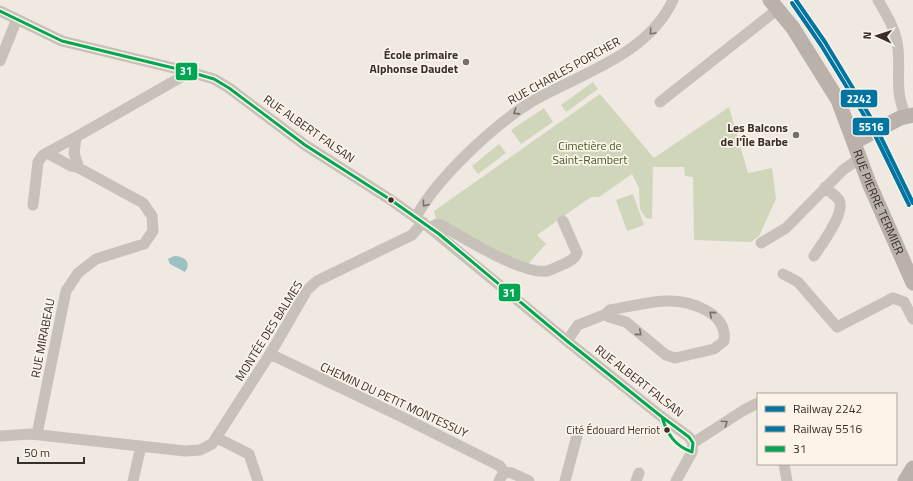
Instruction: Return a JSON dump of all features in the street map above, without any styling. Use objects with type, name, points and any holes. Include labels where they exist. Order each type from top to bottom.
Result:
[{"type":"street","name":"RUE CHARLES PORCHER","points":[[423,222],[446,178],[477,144],[503,121],[531,102],[632,49],[647,37],[660,23],[673,0]]},
{"type":"street","points":[[859,140],[906,116],[898,92],[898,43],[892,23],[878,0]]},
{"type":"street","points":[[660,102],[774,5]]},
{"type":"street","name":"RUE PIERRE TERMIER","points":[[774,5],[793,28],[838,100],[859,140],[860,158],[913,282]]},
{"type":"street","name":"RUE ALBERT FALSAN","points":[[0,11],[62,41],[190,72],[214,79],[229,88],[305,145],[423,222],[567,341],[689,437],[693,444]]},
{"type":"street","points":[[0,60],[17,19]]},
{"type":"street","points":[[33,205],[38,162],[47,153],[190,72]]},
{"type":"street","points":[[76,137],[74,153],[79,168]]},
{"type":"street","name":"RUE MIRABEAU","points":[[38,434],[66,291],[78,273],[96,260],[144,244],[153,230],[152,216],[143,203],[79,168],[47,153]]},
{"type":"street","points":[[761,243],[786,228],[825,187],[843,170],[860,158]]},
{"type":"street","points":[[814,256],[839,216],[841,208],[839,200],[825,187]]},
{"type":"street","points":[[423,222],[443,226],[492,253],[531,269],[547,271],[570,261],[582,252],[563,221]]},
{"type":"street","name":"MONTÉE DES BALMES","points":[[5,435],[38,434],[185,450],[200,450],[212,444],[270,354],[308,290],[317,281],[412,235],[423,222]]},
{"type":"street","points":[[783,274],[798,282],[837,326],[893,298],[904,302],[913,319]]},
{"type":"street","points":[[567,341],[578,325],[606,314],[610,310],[665,301],[698,307],[711,313],[723,324],[725,333],[724,341],[714,349],[675,358],[666,355],[626,322],[610,317],[606,314]]},
{"type":"street","name":"CHEMIN DU PETIT MONTESSUY","points":[[270,354],[454,442],[500,466],[502,477]]},
{"type":"street","points":[[676,481],[692,452],[693,444],[757,404]]},
{"type":"street","points":[[565,481],[578,432]]},
{"type":"street","points":[[217,438],[249,454],[258,481]]},
{"type":"street","points":[[134,481],[142,446]]},
{"type":"street","points":[[784,465],[787,481]]},
{"type":"street","points":[[905,481],[913,468]]},
{"type":"street","points":[[502,477],[512,473],[530,481]]},
{"type":"green space","points":[[593,82],[598,89],[566,112],[561,105]]},
{"type":"green space","name":"Cimetière de Saint-Rambert","points":[[600,94],[654,158],[729,107],[748,173],[772,168],[776,199],[759,236],[751,242],[694,240],[693,177],[685,176],[684,167],[653,167],[652,219],[646,218],[640,209],[639,188],[632,174],[599,197],[591,197],[537,235],[546,244],[528,264],[481,245],[436,219],[434,211]]},
{"type":"green space","points":[[544,108],[553,122],[521,144],[511,130]]},
{"type":"green space","points":[[499,144],[506,153],[478,174],[472,166]]},
{"type":"green space","points":[[633,194],[644,225],[627,231],[616,200]]},
{"type":"water","points":[[174,256],[184,258],[186,260],[188,265],[185,272],[170,264],[168,259]]},
{"type":"rail line","name":"2242","points":[[796,0],[825,42],[874,123],[913,203]]},
{"type":"rail line","name":"5516","points":[[792,3],[821,45],[870,125],[909,205]]},
{"type":"transit line","name":"31","points":[[0,11],[62,41],[190,72],[214,79],[229,88],[305,145],[391,200],[439,234],[567,341],[662,417]]},
{"type":"transit line","name":"31","points":[[662,417],[689,437],[693,443],[692,452],[672,439],[666,429],[662,417]]},
{"type":"place","name":"École primaire Alphonse Daudet","points":[[466,62]]},
{"type":"place","name":"Les Balcons de l'Île Barbe","points":[[796,135]]},
{"type":"place","name":"Cité Édouard Herriot","points":[[667,430]]}]
